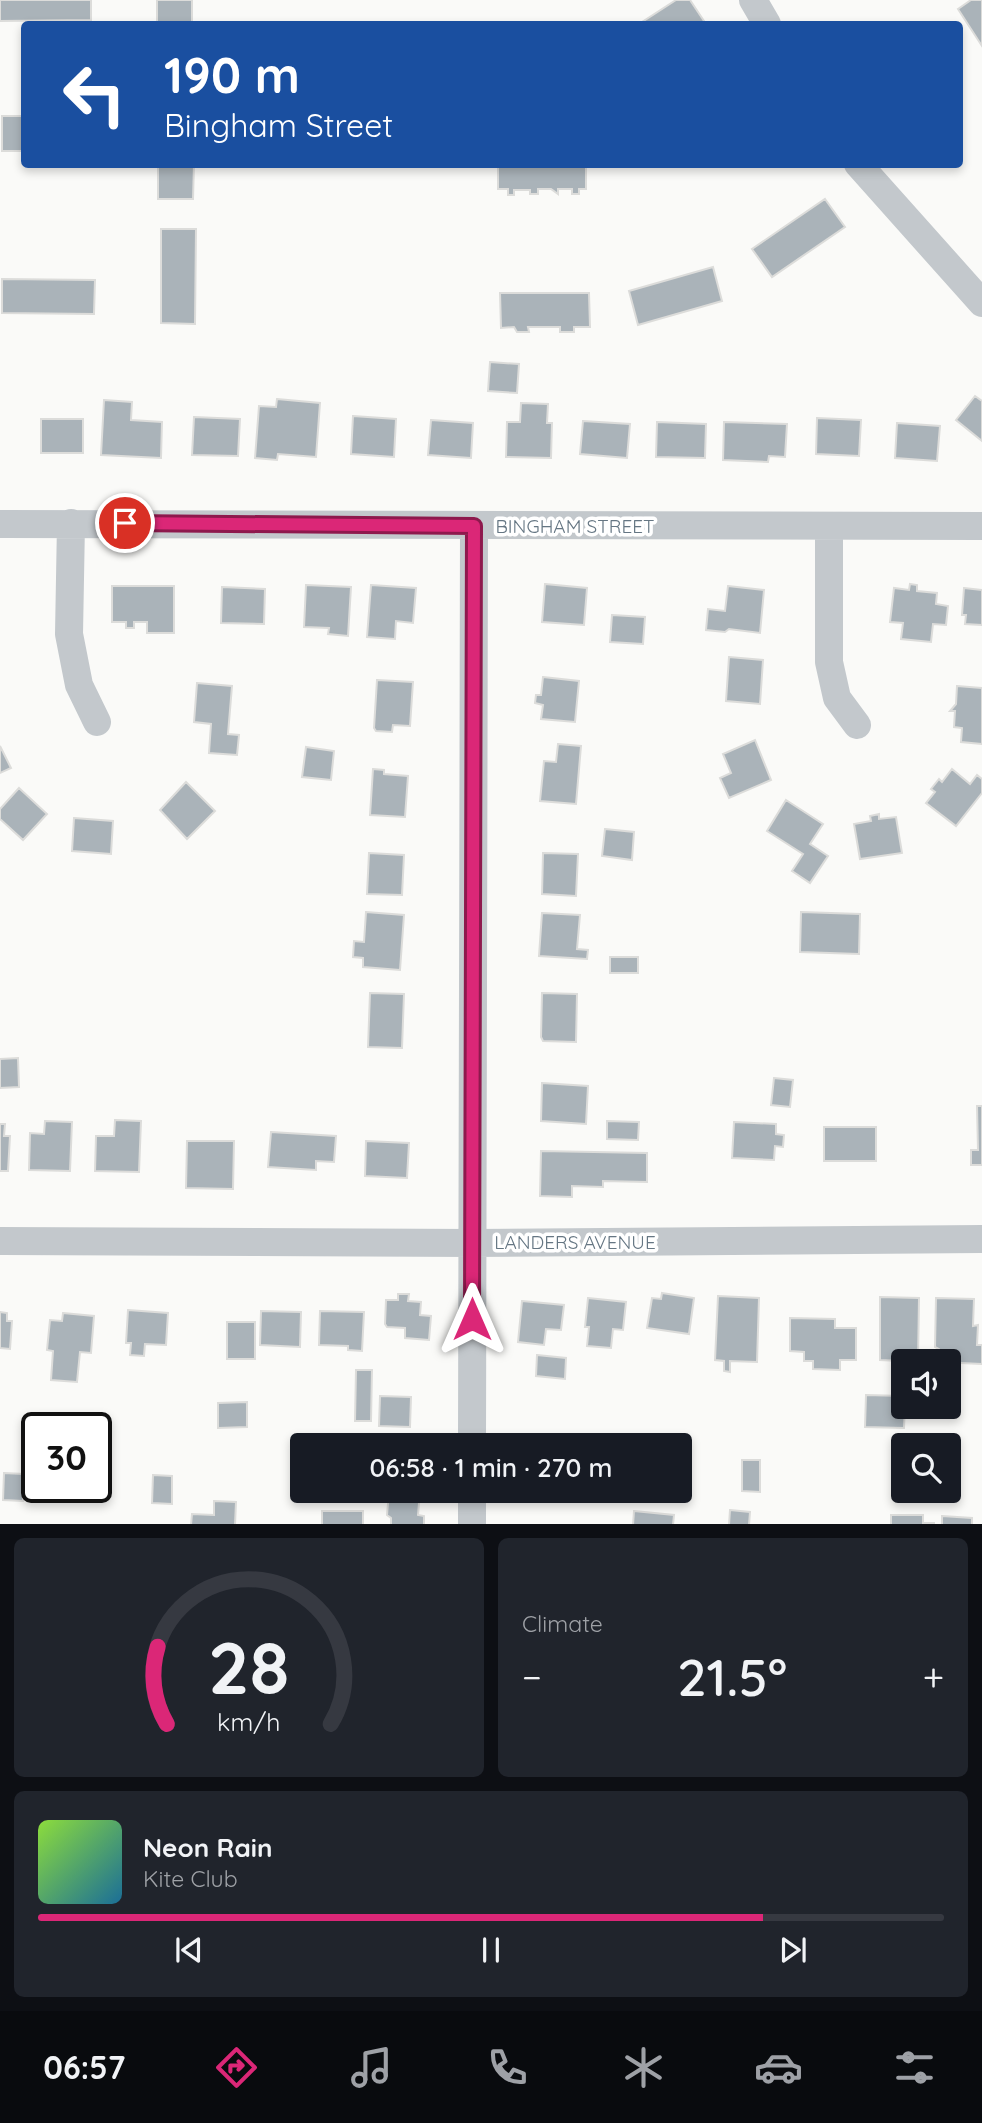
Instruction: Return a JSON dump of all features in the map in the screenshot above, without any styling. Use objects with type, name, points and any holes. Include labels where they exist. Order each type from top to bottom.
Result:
[{"type":"street","points":[[753,0],[765,21]]},
{"type":"street","points":[[862,168],[982,303]]},
{"type":"street","points":[[71,523],[69,634],[79,685],[97,722]]},
{"type":"street","name":"BINGHAM STREET","points":[[0,524],[982,526]]},
{"type":"street","points":[[472,1433],[474,526]]},
{"type":"street","points":[[829,527],[829,662],[837,698],[857,725]]},
{"type":"street","name":"LANDERS AVENUE","points":[[0,1241],[472,1243],[982,1239]]},
{"type":"street","points":[[472,1503],[472,1524]]},
{"type":"building","points":[[0,0],[91,0],[91,20],[0,21]]},
{"type":"building","points":[[157,0],[192,0],[192,21],[157,21]]},
{"type":"building","points":[[676,0],[690,0],[704,21],[644,21]]},
{"type":"building","points":[[971,0],[982,0],[982,46],[958,9]]},
{"type":"building","points":[[2,116],[21,116],[21,151],[2,151]]},
{"type":"building","points":[[158,168],[194,168],[193,199],[158,199]]},
{"type":"building","points":[[498,168],[586,168],[586,189],[579,189],[579,194],[572,194],[572,189],[558,189],[558,194],[551,189],[538,189],[538,194],[530,194],[530,190],[514,190],[514,195],[508,195],[508,189],[498,189]]},
{"type":"building","points":[[825,199],[845,227],[772,277],[752,249]]},
{"type":"building","points":[[161,229],[196,229],[195,324],[161,323]]},
{"type":"building","points":[[713,267],[722,301],[638,325],[629,291]]},
{"type":"building","points":[[2,279],[95,280],[94,314],[2,313]]},
{"type":"building","points":[[500,293],[589,293],[590,327],[574,327],[574,332],[560,332],[560,327],[528,327],[529,332],[517,332],[514,327],[501,328]]},
{"type":"building","points":[[490,362],[519,364],[517,393],[488,391]]},
{"type":"building","points":[[975,396],[982,401],[982,441],[956,420]]},
{"type":"building","points":[[277,399],[320,403],[316,457],[278,454],[277,460],[255,458],[259,406],[276,407]]},
{"type":"building","points":[[104,400],[132,402],[131,420],[162,422],[161,458],[101,455]]},
{"type":"building","points":[[521,403],[548,404],[547,423],[552,423],[551,458],[506,457],[507,422],[520,422]]},
{"type":"building","points":[[353,416],[396,419],[394,457],[351,454]]},
{"type":"building","points":[[194,417],[240,419],[238,456],[192,455]]},
{"type":"building","points":[[817,418],[861,420],[859,456],[816,454]]},
{"type":"building","points":[[41,419],[83,419],[83,453],[41,453]]},
{"type":"building","points":[[431,420],[473,423],[471,458],[428,455]]},
{"type":"building","points":[[583,421],[630,424],[627,458],[580,454]]},
{"type":"building","points":[[657,422],[706,424],[705,458],[656,457]]},
{"type":"building","points":[[724,422],[787,424],[785,457],[769,456],[768,462],[723,460]]},
{"type":"building","points":[[897,423],[940,426],[937,461],[895,458]]},
{"type":"building","points":[[545,584],[587,588],[584,625],[542,622]]},
{"type":"building","points":[[910,584],[917,585],[917,591],[937,593],[936,604],[948,606],[946,625],[933,624],[931,642],[901,639],[903,623],[890,622],[894,588],[909,590]]},
{"type":"building","points":[[306,585],[351,587],[348,636],[328,634],[329,628],[304,627]]},
{"type":"building","points":[[371,585],[416,588],[413,623],[396,621],[395,639],[367,637]]},
{"type":"building","points":[[112,586],[174,586],[174,633],[147,633],[147,622],[134,622],[134,628],[126,628],[126,622],[112,622]]},
{"type":"building","points":[[728,586],[764,590],[760,633],[729,629],[725,632],[706,630],[708,609],[725,611]]},
{"type":"building","points":[[222,587],[265,589],[264,624],[221,623]]},
{"type":"building","points":[[964,588],[982,590],[982,625],[965,624],[966,615],[962,615]]},
{"type":"building","points":[[612,615],[645,617],[643,644],[610,642]]},
{"type":"building","points":[[729,657],[763,660],[760,704],[726,701]]},
{"type":"building","points":[[543,677],[579,681],[575,722],[541,719],[543,705],[535,703],[536,695],[541,695]]},
{"type":"building","points":[[377,680],[413,682],[410,726],[393,725],[392,732],[376,731]]},
{"type":"building","points":[[197,683],[232,686],[228,734],[239,735],[237,755],[209,753],[211,724],[194,722]]},
{"type":"building","points":[[957,686],[982,688],[982,744],[961,742],[962,728],[954,727],[955,711],[950,711],[956,704]]},
{"type":"building","points":[[755,740],[771,780],[729,798],[720,778],[731,773],[723,754]]},
{"type":"building","points":[[558,744],[581,746],[576,804],[540,801],[544,761],[556,762]]},
{"type":"building","points":[[0,746],[11,768],[0,773]]},
{"type":"building","points":[[306,747],[334,751],[331,780],[302,777]]},
{"type":"building","points":[[373,769],[384,770],[384,774],[408,776],[405,817],[370,815]]},
{"type":"building","points":[[952,769],[970,784],[977,775],[982,779],[982,793],[956,826],[926,803],[935,792],[931,789],[939,779],[942,782]]},
{"type":"building","points":[[186,782],[215,811],[187,839],[160,810]]},
{"type":"building","points":[[19,788],[47,814],[23,840],[0,819],[0,809]]},
{"type":"building","points":[[786,800],[823,824],[810,844],[828,856],[810,883],[792,871],[803,854],[767,831]]},
{"type":"building","points":[[879,814],[879,819],[896,817],[902,853],[860,859],[854,824],[871,821],[870,816]]},
{"type":"building","points":[[74,818],[113,821],[111,854],[72,851]]},
{"type":"building","points":[[605,829],[634,832],[632,860],[602,856]]},
{"type":"building","points":[[369,853],[404,855],[402,895],[367,894]]},
{"type":"building","points":[[543,853],[578,854],[576,896],[542,894]]},
{"type":"building","points":[[366,912],[404,915],[400,970],[363,967],[363,958],[353,957],[354,941],[364,942]]},
{"type":"building","points":[[801,912],[860,914],[859,954],[800,952]]},
{"type":"building","points":[[542,913],[580,915],[577,949],[588,950],[587,959],[539,956]]},
{"type":"building","points":[[610,957],[638,957],[638,973],[610,973]]},
{"type":"building","points":[[370,993],[404,994],[402,1048],[368,1047]]},
{"type":"building","points":[[542,993],[577,994],[576,1042],[543,1041]]},
{"type":"building","points":[[18,1058],[19,1087],[0,1088],[0,1059]]},
{"type":"building","points":[[774,1078],[793,1080],[790,1107],[771,1105]]},
{"type":"building","points":[[542,1083],[588,1086],[586,1124],[541,1121]]},
{"type":"building","points":[[977,1106],[982,1106],[982,1165],[971,1165],[971,1150],[978,1150]]},
{"type":"building","points":[[115,1120],[141,1121],[139,1172],[95,1171],[96,1136],[114,1136]]},
{"type":"building","points":[[45,1121],[72,1122],[70,1171],[29,1170],[30,1133],[44,1134]]},
{"type":"building","points":[[607,1121],[639,1122],[638,1140],[607,1139]]},
{"type":"building","points":[[734,1122],[776,1124],[776,1134],[784,1135],[783,1147],[775,1146],[774,1160],[732,1158]]},
{"type":"building","points":[[0,1124],[5,1124],[4,1136],[10,1136],[8,1171],[0,1171]]},
{"type":"building","points":[[824,1127],[876,1127],[876,1161],[824,1161]]},
{"type":"building","points":[[271,1132],[336,1136],[334,1162],[316,1161],[316,1170],[268,1167]]},
{"type":"building","points":[[187,1141],[234,1141],[233,1189],[186,1188]]},
{"type":"building","points":[[366,1141],[409,1143],[407,1178],[365,1176]]},
{"type":"building","points":[[541,1151],[647,1153],[647,1182],[603,1181],[603,1187],[572,1186],[572,1197],[540,1196]]},
{"type":"building","points":[[662,1293],[694,1298],[689,1334],[647,1328],[652,1298],[661,1299]]},
{"type":"building","points":[[398,1294],[409,1294],[408,1301],[421,1302],[420,1315],[431,1316],[429,1340],[405,1338],[405,1328],[387,1327],[386,1300],[398,1300]]},
{"type":"building","points":[[718,1296],[759,1298],[757,1362],[730,1361],[730,1372],[724,1371],[724,1361],[715,1360]]},
{"type":"building","points":[[880,1297],[919,1298],[918,1349],[891,1349],[891,1361],[880,1360]]},
{"type":"building","points":[[588,1298],[626,1302],[623,1330],[613,1329],[611,1348],[587,1346],[589,1327],[585,1327]]},
{"type":"building","points":[[936,1298],[974,1299],[973,1326],[978,1325],[977,1345],[982,1345],[982,1364],[961,1363],[961,1349],[935,1347]]},
{"type":"building","points":[[522,1301],[564,1305],[561,1330],[546,1329],[544,1345],[518,1342]]},
{"type":"building","points":[[128,1310],[168,1313],[166,1345],[145,1344],[144,1356],[130,1355],[131,1343],[126,1343]]},
{"type":"building","points":[[261,1311],[301,1312],[300,1347],[260,1345]]},
{"type":"building","points":[[320,1311],[364,1312],[362,1351],[348,1350],[348,1346],[319,1345]]},
{"type":"building","points":[[0,1312],[7,1313],[7,1321],[12,1321],[10,1349],[0,1348]]},
{"type":"building","points":[[63,1313],[94,1316],[91,1353],[80,1352],[77,1382],[51,1380],[53,1351],[47,1350],[50,1320],[62,1321]]},
{"type":"building","points":[[790,1318],[835,1319],[835,1328],[856,1328],[856,1360],[840,1360],[840,1370],[813,1369],[813,1361],[804,1361],[804,1352],[790,1351]]},
{"type":"building","points":[[227,1322],[255,1322],[255,1359],[227,1359]]},
{"type":"building","points":[[537,1355],[566,1358],[565,1379],[536,1376]]},
{"type":"building","points":[[356,1370],[372,1370],[371,1421],[355,1421]]},
{"type":"building","points":[[866,1395],[891,1396],[891,1419],[904,1419],[904,1428],[865,1427]]},
{"type":"building","points":[[380,1396],[411,1397],[410,1427],[379,1426]]},
{"type":"building","points":[[247,1402],[247,1427],[218,1428],[218,1403]]},
{"type":"building","points":[[742,1460],[760,1460],[760,1492],[742,1491]]},
{"type":"building","points":[[4,1473],[21,1474],[21,1501],[3,1500]]},
{"type":"building","points":[[153,1475],[172,1476],[172,1504],[152,1503]]},
{"type":"building","points":[[214,1501],[236,1502],[235,1524],[191,1524],[192,1514],[214,1515]]},
{"type":"building","points":[[388,1503],[419,1503],[418,1515],[424,1516],[424,1524],[391,1524],[391,1518],[387,1515]]},
{"type":"building","points":[[730,1510],[750,1512],[749,1524],[729,1524]]},
{"type":"building","points":[[322,1511],[363,1511],[363,1524],[322,1524]]},
{"type":"building","points":[[634,1511],[674,1515],[673,1524],[633,1524]]},
{"type":"building","points":[[891,1515],[923,1515],[923,1523],[934,1523],[934,1524],[891,1524]]},
{"type":"building","points":[[942,1516],[972,1518],[972,1524],[942,1524]]},
{"type":"route","points":[[125,523],[474,526],[472,1319]]}]
